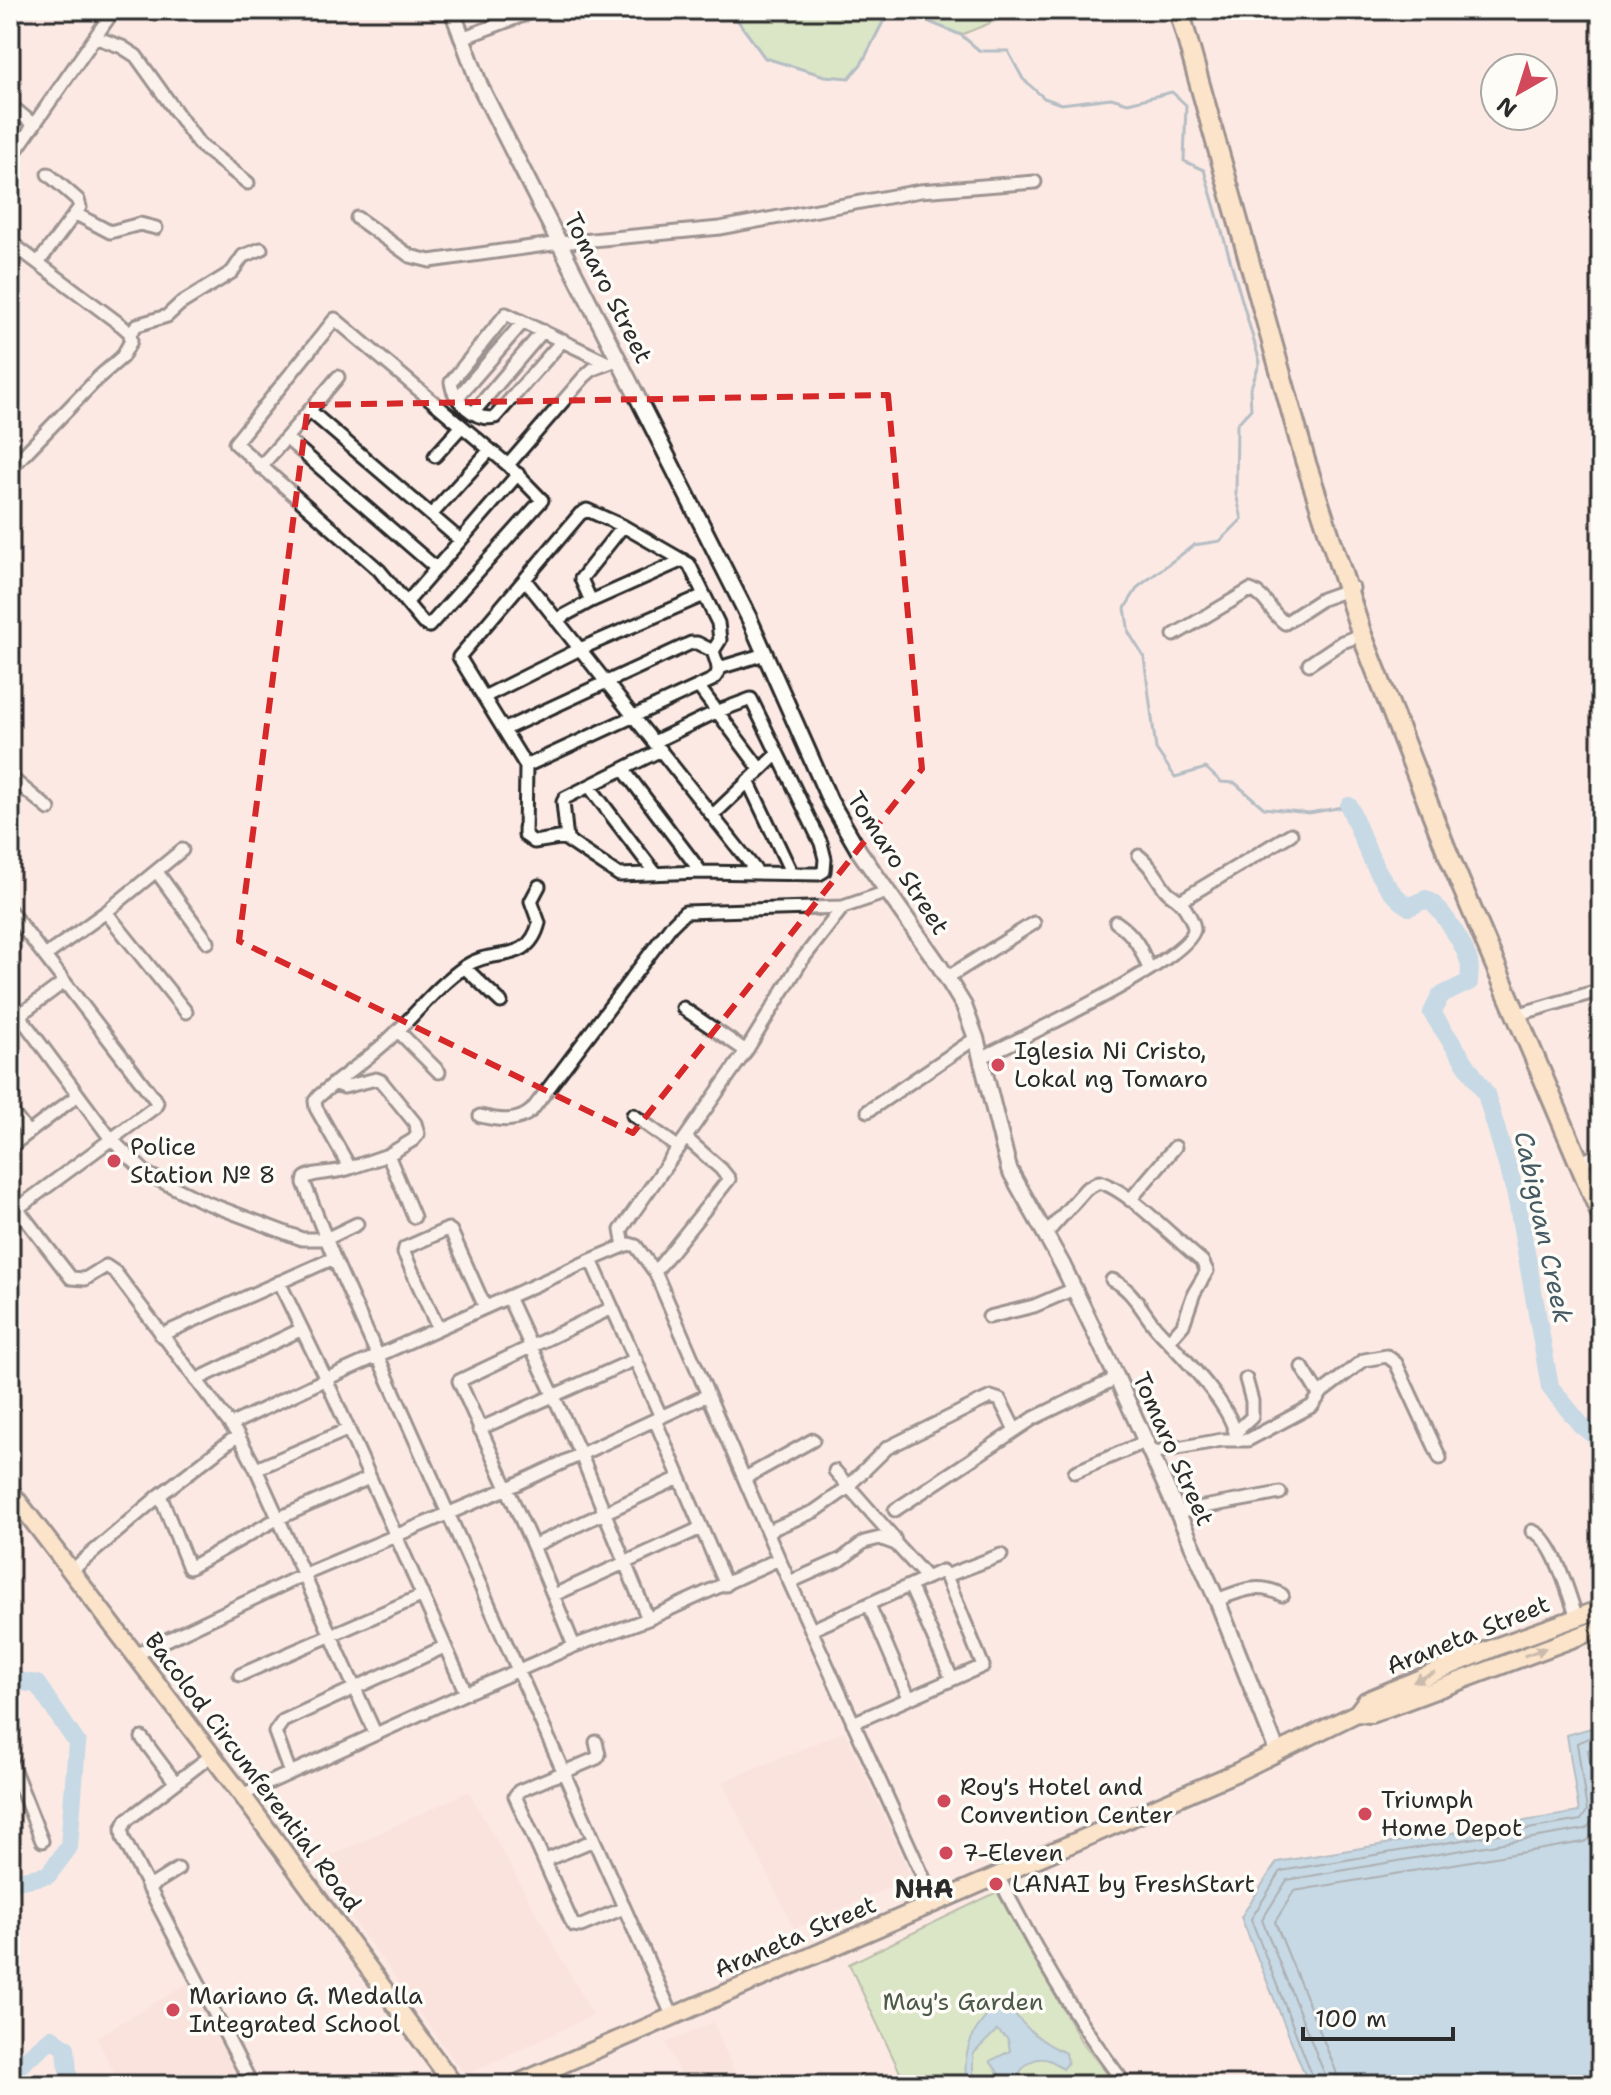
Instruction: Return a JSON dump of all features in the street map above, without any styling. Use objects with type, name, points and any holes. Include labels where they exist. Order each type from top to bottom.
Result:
[{"type":"highway","points":[[1179,10],[1255,266]]},
{"type":"highway","points":[[1187,10],[1305,460],[1440,835],[1519,1014],[1589,1159],[1601,1195]]},
{"type":"highway","points":[[1589,1159],[1601,1214]]},
{"type":"main road","name":"Bacolod Circumferential Road","points":[[10,1491],[242,1795],[454,2085]]},
{"type":"main road","name":"Araneta Street","points":[[515,2085],[1237,1772],[1357,1713],[1366,1701],[1498,1646],[1601,1609]]},
{"type":"main road","name":"Araneta Street","points":[[1357,1713],[1371,1714],[1601,1628]]},
{"type":"street","points":[[10,159],[114,10]]},
{"type":"street","name":"Tomaro Street","points":[[452,10],[480,86],[560,243],[614,362],[765,654],[830,801],[859,851],[948,977],[964,1006],[976,1038],[1009,1169],[1074,1289],[1117,1378],[1217,1600],[1277,1751]]},
{"type":"street","points":[[462,38],[537,10]]},
{"type":"street","points":[[95,37],[136,56],[199,144],[248,183]]},
{"type":"street","points":[[10,105],[34,125]]},
{"type":"street","points":[[38,263],[80,207],[78,200],[48,174]]},
{"type":"street","points":[[357,218],[410,256],[430,261],[560,243],[720,228],[920,191],[1035,182]]},
{"type":"street","points":[[76,214],[110,232],[140,224],[156,228]]},
{"type":"street","points":[[10,242],[130,333],[131,341],[122,357],[10,469]]},
{"type":"street","points":[[130,333],[137,325],[167,316],[180,304],[232,272],[243,256],[261,249]]},
{"type":"street","points":[[563,340],[495,417],[481,419],[453,390],[451,382],[506,314],[614,362]]},
{"type":"street","points":[[335,319],[508,465],[542,500],[431,625],[423,623],[408,601],[379,570],[236,447],[237,438],[335,319]]},
{"type":"street","points":[[458,397],[523,322]]},
{"type":"street","points":[[473,413],[543,331]]},
{"type":"street","points":[[508,465],[584,377],[593,369],[614,362]]},
{"type":"street","points":[[260,467],[338,377]]},
{"type":"street","points":[[310,411],[460,540]]},
{"type":"street","points":[[435,456],[462,426]]},
{"type":"street","points":[[286,438],[436,568]]},
{"type":"street","points":[[431,515],[490,450]]},
{"type":"street","points":[[408,601],[518,474]]},
{"type":"street","points":[[565,837],[563,802],[569,795],[623,769],[716,712],[751,699],[811,821],[825,859],[824,871],[819,874],[701,872],[619,875],[565,837],[534,842],[525,835],[526,766],[459,657],[584,511],[591,510],[683,560],[692,570],[720,631],[720,640],[713,651]]},
{"type":"street","points":[[591,601],[581,579],[623,526]]},
{"type":"street","points":[[556,620],[683,560]]},
{"type":"street","points":[[525,580],[757,872]]},
{"type":"street","points":[[1174,635],[1250,590],[1261,595],[1285,623],[1322,599],[1351,589]]},
{"type":"street","points":[[484,697],[580,649],[704,595]]},
{"type":"street","points":[[1309,664],[1342,642],[1366,634]]},
{"type":"street","points":[[505,729],[691,643],[713,651],[719,668],[717,676],[526,766]]},
{"type":"street","points":[[719,668],[765,654]]},
{"type":"street","points":[[698,686],[760,769]]},
{"type":"street","points":[[713,815],[777,754]]},
{"type":"street","points":[[623,769],[701,872]]},
{"type":"street","points":[[10,777],[49,809]]},
{"type":"street","points":[[748,781],[792,874]]},
{"type":"street","points":[[589,786],[656,874]]},
{"type":"street","points":[[1180,901],[1291,834]]},
{"type":"street","points":[[45,956],[106,912],[182,850]]},
{"type":"street","points":[[981,1058],[1088,1005],[1167,959],[1192,934],[1194,927],[1180,901],[1165,890],[1153,867],[1139,856]]},
{"type":"street","points":[[157,872],[208,942]]},
{"type":"street","points":[[350,1168],[315,1101],[398,1031],[421,1005],[464,967],[476,960],[507,955],[527,946],[539,923],[531,901],[539,886]]},
{"type":"street","points":[[480,1116],[517,1119],[532,1110],[671,926],[685,912],[843,907],[887,892]]},
{"type":"street","points":[[624,1246],[621,1230],[746,1051],[802,960],[843,907]]},
{"type":"street","points":[[10,911],[157,1102],[155,1107],[14,1211],[71,1278],[81,1280],[102,1267],[111,1268],[235,1430],[256,1469],[375,1733]]},
{"type":"street","points":[[106,912],[186,1012]]},
{"type":"street","points":[[1116,922],[1131,932],[1139,943],[1149,969]]},
{"type":"street","points":[[948,977],[1034,923]]},
{"type":"street","points":[[464,967],[501,1002]]},
{"type":"street","points":[[14,1019],[64,982]]},
{"type":"street","points":[[1519,1014],[1601,990]]},
{"type":"street","points":[[10,1003],[14,1019],[111,1139],[147,1174],[202,1201],[302,1239],[326,1239],[357,1224]]},
{"type":"street","points":[[683,1008],[746,1051]]},
{"type":"street","points":[[398,1031],[439,1072]]},
{"type":"street","points":[[868,1111],[976,1038]]},
{"type":"street","points":[[334,1083],[344,1087],[376,1079],[381,1081],[415,1123],[418,1134],[413,1140],[388,1155],[332,1174],[311,1174],[304,1183],[334,1258],[451,1513],[673,2017]]},
{"type":"street","points":[[10,1147],[78,1095]]},
{"type":"street","points":[[10,1110],[28,1133]]},
{"type":"street","points":[[633,1115],[683,1143],[721,1169],[729,1179],[655,1272]]},
{"type":"street","points":[[1130,1200],[1175,1147]]},
{"type":"street","points":[[388,1155],[414,1217]]},
{"type":"street","points":[[1045,1235],[1086,1189],[1099,1182],[1108,1184],[1130,1200],[1206,1266],[1207,1271],[1194,1293],[1183,1325],[1169,1341]]},
{"type":"street","points":[[438,1328],[404,1253],[405,1248],[431,1236],[448,1229],[451,1231],[485,1307]]},
{"type":"street","points":[[71,1571],[235,1430],[326,1379],[591,1260],[624,1246],[636,1246],[655,1272],[779,1559],[935,1903]]},
{"type":"street","points":[[161,1335],[334,1258]]},
{"type":"street","points":[[591,1260],[636,1359],[679,1478],[726,1585]]},
{"type":"street","points":[[1112,1280],[1127,1290],[1169,1341],[1226,1413],[1236,1436]]},
{"type":"street","points":[[279,1282],[326,1379],[466,1693]]},
{"type":"street","points":[[989,1317],[1034,1306],[1074,1289]]},
{"type":"street","points":[[508,1297],[581,1455],[648,1619]]},
{"type":"street","points":[[574,1646],[459,1381],[612,1308]]},
{"type":"street","points":[[196,1380],[302,1329]]},
{"type":"street","points":[[1075,1472],[1147,1447],[1236,1436],[1248,1440],[1291,1414],[1306,1409],[1364,1360],[1390,1357],[1440,1458]]},
{"type":"street","points":[[479,1429],[636,1359]]},
{"type":"street","points":[[1302,1367],[1319,1395]]},
{"type":"street","points":[[895,1510],[1015,1430],[1117,1378]]},
{"type":"street","points":[[1236,1436],[1252,1417],[1252,1401],[1246,1379]]},
{"type":"street","points":[[135,1655],[303,1575],[506,1489],[708,1395]]},
{"type":"street","points":[[768,1531],[815,1511],[848,1486],[887,1448],[991,1397],[1003,1405],[1015,1430]]},
{"type":"street","points":[[256,1469],[347,1430]]},
{"type":"street","points":[[745,1478],[813,1440]]},
{"type":"street","points":[[835,1471],[927,1578]]},
{"type":"street","points":[[160,1495],[189,1568],[277,1519],[369,1478]]},
{"type":"street","points":[[533,1546],[679,1478]]},
{"type":"street","points":[[1176,1512],[1280,1493]]},
{"type":"street","points":[[554,1595],[701,1528]]},
{"type":"street","points":[[1532,1531],[1541,1536],[1551,1550],[1577,1618]]},
{"type":"street","points":[[790,1582],[842,1559],[864,1542],[880,1538],[896,1544]]},
{"type":"street","points":[[946,1576],[1001,1555]]},
{"type":"street","points":[[242,1795],[466,1693],[574,1646],[648,1619],[779,1559]]},
{"type":"street","points":[[811,1630],[942,1571],[946,1576],[983,1666],[853,1723]]},
{"type":"street","points":[[910,1586],[952,1679]]},
{"type":"street","points":[[1217,1600],[1252,1587],[1266,1588],[1282,1595]]},
{"type":"street","points":[[240,1675],[421,1596]]},
{"type":"street","points":[[869,1605],[909,1698]]},
{"type":"street","points":[[290,1773],[275,1732],[283,1721],[444,1647]]},
{"type":"street","points":[[142,1738],[175,1782]]},
{"type":"street","points":[[596,1742],[597,1758],[515,1793],[575,1927],[624,1908]]},
{"type":"street","points":[[212,1755],[127,1820],[122,1829],[123,1838],[252,2085]]},
{"type":"street","points":[[10,1760],[14,1780],[42,1841]]},
{"type":"street","points":[[546,1860],[594,1840]]},
{"type":"street","points":[[148,1888],[178,1869]]},
{"type":"street","points":[[998,1876],[1045,1967],[1086,2031],[1126,2085]]},
{"type":"highlighted area","points":[[888,395],[922,769],[633,1133],[239,941],[308,405]]},
{"type":"shaded area","points":[[845,1731],[912,1878],[794,1929],[722,1782]]},
{"type":"shaded area","points":[[469,1791],[593,2015],[465,2076],[313,1864]]},
{"type":"shaded area","name":"Mariano G. Medalla Integrated School","points":[[190,1982],[242,2085],[120,2085],[96,2037]]},
{"type":"shaded area","points":[[713,2022],[741,2085],[684,2085],[666,2043]]},
{"type":"green space","points":[[730,10],[1022,10],[961,35],[903,11],[885,19],[862,63],[849,78],[825,76],[765,58]]},
{"type":"green space","name":"May's Garden","points":[[997,1892],[1081,2041],[1116,2085],[906,2085],[849,1964]]},
{"type":"water","points":[[1601,1725],[1601,2085],[1309,2085],[1241,1917],[1277,1862],[1579,1812],[1567,1735]]},
{"type":"water","points":[[1001,2005],[1009,2006],[1034,2034],[1066,2053],[1068,2063],[1063,2069],[1048,2060],[1034,2060],[1022,2069],[1014,2085],[1005,2085],[999,2081],[1000,2075],[990,2061],[1010,2051],[1008,2039],[997,2030],[973,2054],[973,2072],[980,2085],[967,2085],[966,2061],[971,2039],[983,2020]]},
{"type":"waterway","name":"Cabiguan Creek","points":[[730,10],[765,58],[825,76],[849,78],[862,63],[888,12],[903,11],[961,35],[980,51],[1008,51],[1023,79],[1044,98],[1061,104],[1111,98],[1128,103],[1172,92],[1186,105],[1184,161],[1204,170],[1260,362],[1250,390],[1251,409],[1237,424],[1236,494],[1242,519],[1220,541],[1194,545],[1138,587],[1125,608],[1129,633],[1144,657],[1156,749],[1175,777],[1206,768],[1221,782],[1235,783],[1264,808],[1309,813],[1349,806]]},
{"type":"waterway","name":"Cabiguan Creek","points":[[1349,806],[1388,887],[1409,907],[1426,899],[1432,903],[1467,955],[1469,982],[1440,996],[1432,1013],[1486,1094],[1516,1195],[1550,1387],[1581,1425],[1601,1441]]},
{"type":"waterway","points":[[10,1680],[37,1684],[77,1743],[69,1847],[48,1875],[17,1881],[10,1874]]},
{"type":"waterway","points":[[10,2073],[52,2038],[66,2048],[69,2085]]},
{"type":"place","name":"Iglesia Ni Cristo, Lokal ng Tomaro","points":[[998,1065]]},
{"type":"place","name":"Police Station № 8","points":[[114,1161]]},
{"type":"place","name":"Roy's Hotel and Convention Center","points":[[944,1801]]},
{"type":"place","name":"Triumph Home Depot","points":[[1365,1814]]},
{"type":"place","name":"7-Eleven","points":[[946,1853]]},
{"type":"place","name":"LANAI by FreshStart","points":[[996,1884]]},
{"type":"place","name":"Mariano G. Medalla Integrated School","points":[[173,2010]]},
{"type":"district","name":"NHA","points":[[924,1888]]}]
